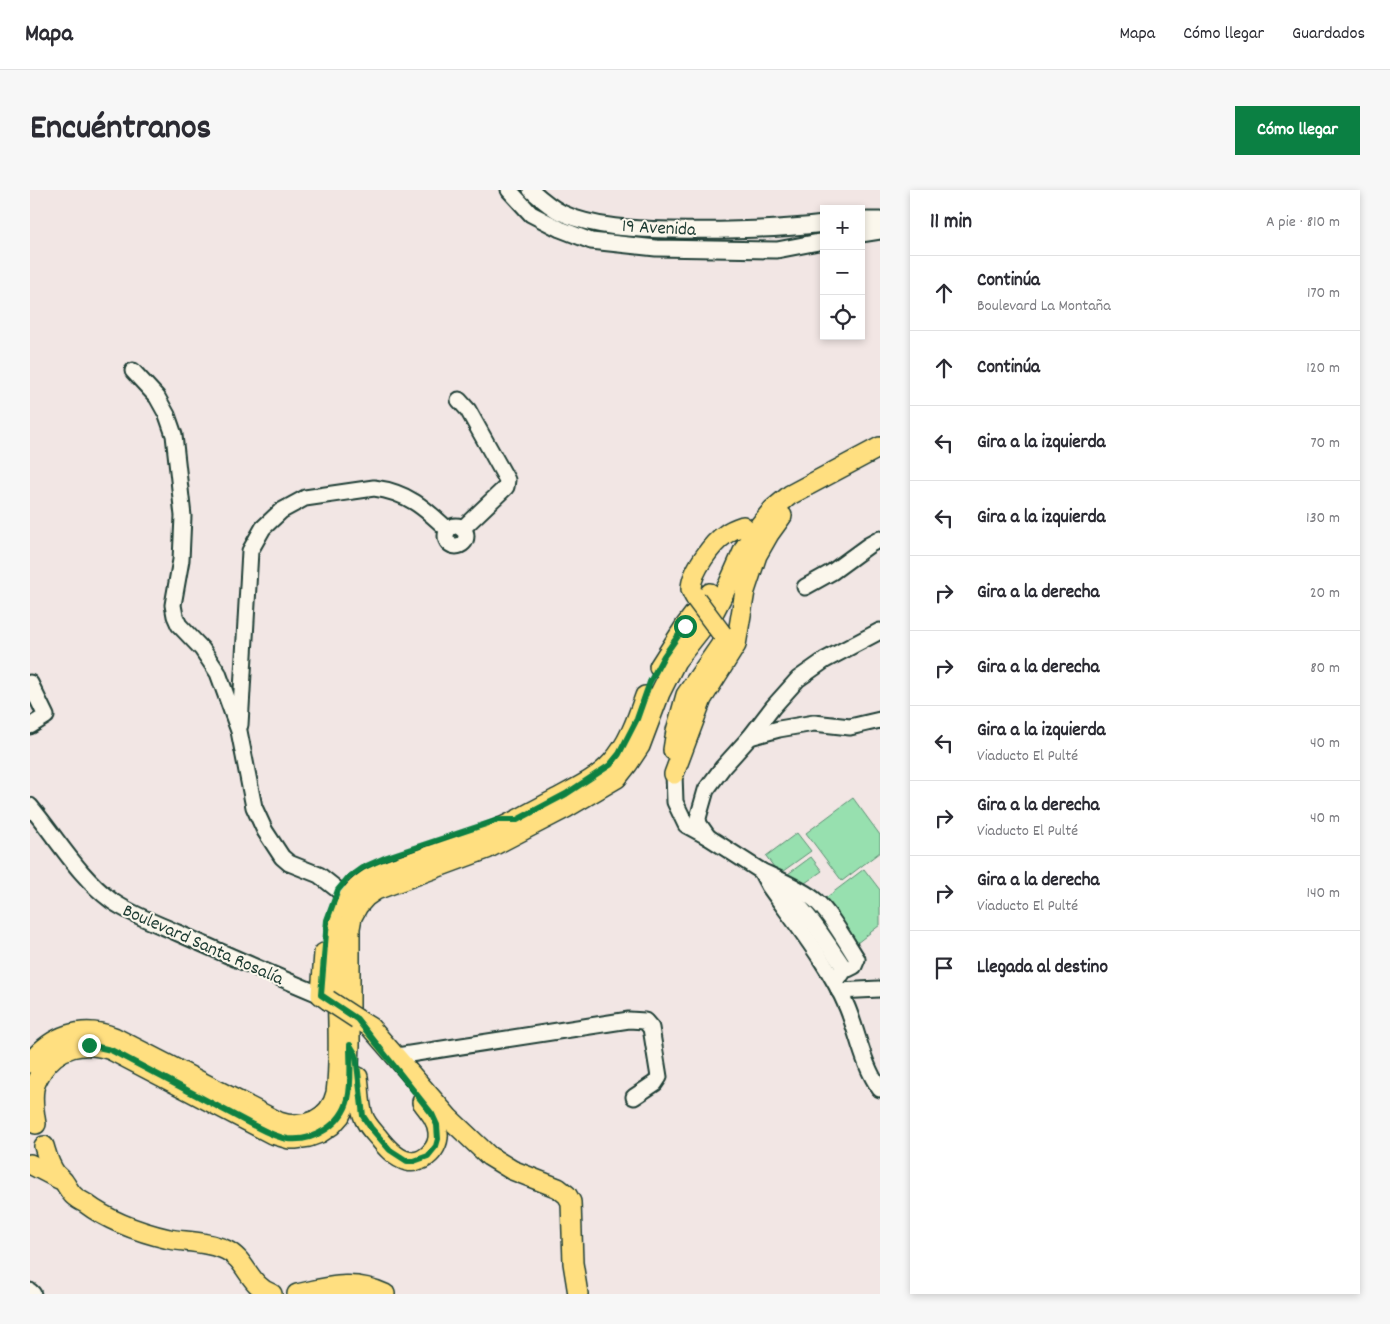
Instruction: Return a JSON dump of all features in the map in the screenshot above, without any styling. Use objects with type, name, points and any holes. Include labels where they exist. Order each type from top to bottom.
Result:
[{"type":"main road","points":[[30,1064],[42,1050],[60,1037],[79,1032],[106,1034],[279,1122],[294,1126],[306,1125],[323,1115],[331,1105],[336,1093],[334,996],[337,929],[339,917],[345,903],[355,889],[371,876],[457,846],[517,820],[594,777],[610,765],[619,754],[637,719],[650,682],[664,656],[707,599],[715,585],[726,556],[743,526],[761,506],[796,480],[880,434]]},
{"type":"main road","points":[[674,774],[702,699],[736,645],[750,574],[757,555],[769,534],[781,517],[795,504],[820,487],[866,463],[880,447]]},
{"type":"main road","points":[[334,996],[352,917],[366,897],[386,885],[487,849],[609,784],[623,772],[640,746],[660,693],[676,661],[713,614],[750,537],[766,517],[790,495],[880,447]]},
{"type":"main road","points":[[674,774],[672,756],[682,708],[690,688],[723,639],[722,634],[691,591],[692,585],[699,565],[724,535],[743,526]]},
{"type":"main road","points":[[517,820],[498,820],[387,857],[362,868],[348,878],[338,890],[326,924],[334,996],[350,1045],[356,1055],[362,1112],[368,1124],[390,1150],[401,1158],[414,1161],[428,1156],[436,1146],[438,1139],[437,1125],[432,1114],[361,1021],[363,925],[370,910],[388,897],[489,861],[528,838],[535,825]]},
{"type":"main road","points":[[334,996],[397,1056],[449,1118],[488,1156],[512,1170],[558,1188],[567,1194],[571,1202],[573,1263],[578,1294]]},
{"type":"main road","points":[[272,1294],[256,1284],[239,1260],[229,1252],[212,1245],[168,1238],[120,1224],[95,1211],[73,1195],[50,1166],[40,1130],[33,1123],[34,1087],[51,1059],[75,1046],[89,1045],[111,1050],[272,1134],[289,1139],[309,1137],[320,1133],[332,1125],[345,1108],[349,1094],[350,1045]]},
{"type":"main road","points":[[44,1146],[38,1156],[30,1162],[63,1180]]},
{"type":"main road","points":[[297,1294],[331,1286],[351,1285],[385,1294]]},
{"type":"street","name":"19 Avenida","points":[[509,190],[531,214],[591,242],[656,248],[777,250],[820,242]]},
{"type":"street","name":"19 Avenida","points":[[531,190],[562,213],[594,223],[627,228],[724,230],[772,229],[820,224]]},
{"type":"street","points":[[865,220],[880,220]]},
{"type":"street","points":[[865,233],[880,231]]},
{"type":"street","points":[[133,371],[157,397],[174,435],[183,516],[181,560],[173,605],[175,616],[179,625],[202,649],[218,673],[239,731],[254,807],[265,831],[288,863],[320,875],[338,890]]},
{"type":"street","points":[[239,731],[250,551],[262,528],[281,511],[305,498],[374,488],[383,489],[414,501],[455,529],[506,487],[507,480],[468,410],[459,400]]},
{"type":"street","points":[[805,587],[832,572],[880,539]]},
{"type":"street","points":[[708,837],[699,824],[698,818],[706,790],[772,707],[798,679],[825,660],[880,631]]},
{"type":"street","points":[[30,683],[46,716],[30,726]]},
{"type":"street","points":[[750,737],[779,729],[814,723],[850,727],[880,720]]},
{"type":"street","points":[[674,774],[675,802],[686,825],[761,871],[783,881],[816,901],[837,927],[857,959],[854,966],[848,970],[845,969]]},
{"type":"street","name":"Boulevard Santa Rosalía","points":[[30,806],[82,874],[112,901],[210,948],[334,996]]},
{"type":"street","points":[[761,871],[769,886],[832,976],[874,1069],[875,1082],[880,1089]]},
{"type":"street","points":[[769,886],[777,888],[788,895],[800,907],[845,969]]},
{"type":"street","points":[[832,976],[841,975],[845,969]]},
{"type":"street","points":[[839,991],[879,989]]},
{"type":"street","points":[[397,1056],[629,1020],[645,1021],[651,1028],[658,1077],[655,1083],[634,1096]]},
{"type":"street","points":[[30,1291],[34,1294]]},
{"type":"green space","points":[[853,798],[880,835],[880,852],[842,881],[806,833]]},
{"type":"green space","points":[[797,833],[811,851],[779,874],[766,856]]},
{"type":"green space","points":[[811,857],[822,871],[798,888],[788,874]]},
{"type":"green space","points":[[864,869],[880,890],[880,925],[852,947],[819,903]]},
{"type":"route","points":[[89,1045],[111,1050],[272,1134],[295,1139],[320,1133],[332,1125],[345,1108],[349,1094],[350,1045],[356,1055],[362,1112],[365,1120],[390,1150],[401,1158],[407,1161],[414,1161],[428,1156],[436,1146],[439,1132],[432,1114],[357,1019],[321,995],[326,924],[338,890],[348,878],[362,868],[387,857],[498,820],[517,820],[566,794],[610,765],[619,754],[637,719],[650,682],[664,656],[685,626]]}]
